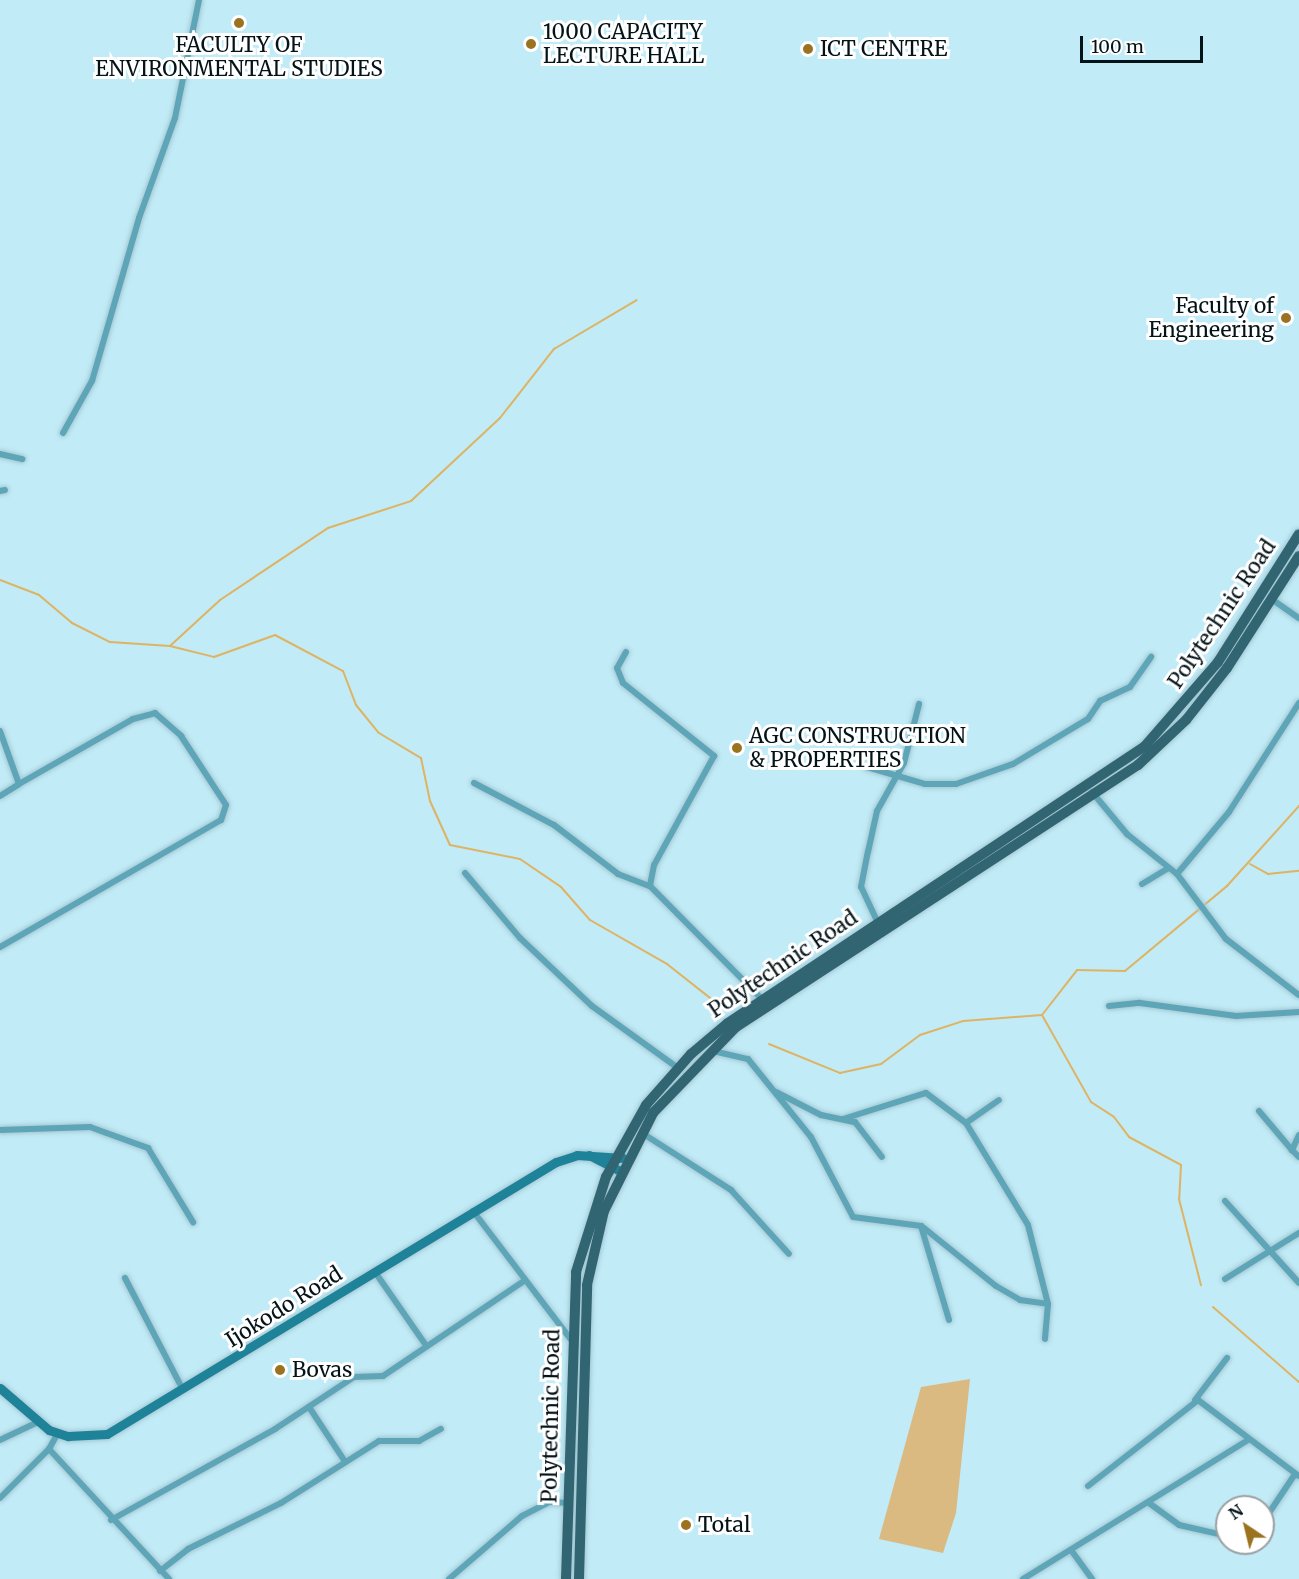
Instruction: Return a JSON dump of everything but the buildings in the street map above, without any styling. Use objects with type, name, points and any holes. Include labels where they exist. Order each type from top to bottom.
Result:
[{"type":"main road","name":"Polytechnic Road","points":[[621,1158],[665,1098],[736,1027],[1092,791],[1186,720],[1227,669],[1299,534]]},
{"type":"main road","name":"Polytechnic Road","points":[[1266,596],[1299,556]]},
{"type":"main road","name":"Polytechnic Road","points":[[566,1579],[572,1341],[580,1253],[615,1169],[678,1068],[762,999],[878,923],[1092,791]]},
{"type":"main road","name":"Ijokodo Road","points":[[0,1388],[38,1422],[58,1433],[106,1434],[183,1390],[556,1162],[589,1155],[621,1158]]},
{"type":"main road","points":[[589,1155],[615,1169]]},
{"type":"main road","name":"Polytechnic Road","points":[[579,1579],[587,1285],[599,1227],[615,1169]]},
{"type":"street","points":[[63,433],[92,381],[139,218],[175,118],[199,0]]},
{"type":"street","points":[[0,454],[22,459]]},
{"type":"street","points":[[1266,596],[1299,618]]},
{"type":"street","points":[[626,652],[617,668],[623,683],[714,756],[654,865],[650,886]]},
{"type":"street","points":[[867,767],[898,778],[956,784],[1013,764],[1088,719],[1100,701],[1130,687],[1151,657]]},
{"type":"street","points":[[1177,874],[1228,813],[1299,703]]},
{"type":"street","points":[[878,923],[861,887],[877,811],[898,778],[919,704]]},
{"type":"street","points":[[0,796],[133,719],[155,713],[181,736],[224,796],[226,813],[0,947]]},
{"type":"street","points":[[0,731],[19,784]]},
{"type":"street","points":[[474,783],[554,825],[618,874],[650,886],[762,999]]},
{"type":"street","points":[[1092,791],[1127,834],[1177,874],[1233,946],[1299,995]]},
{"type":"street","points":[[1142,884],[1169,868]]},
{"type":"street","points":[[465,873],[520,938],[592,1006],[678,1068]]},
{"type":"street","points":[[1109,1006],[1140,1003],[1236,1016],[1299,1012]]},
{"type":"street","points":[[710,1051],[748,1059],[811,1137],[853,1216],[921,1226],[996,1286],[1020,1300],[1048,1304]]},
{"type":"street","points":[[773,1090],[821,1115],[843,1119],[861,1127],[882,1156]]},
{"type":"street","points":[[843,1119],[926,1093],[966,1123],[1028,1224],[1048,1304],[1045,1339]]},
{"type":"street","points":[[966,1123],[999,1100]]},
{"type":"street","points":[[1259,1111],[1299,1157]]},
{"type":"street","points":[[0,1130],[90,1127],[148,1148],[193,1222]]},
{"type":"street","points":[[642,1132],[731,1190],[789,1254]]},
{"type":"street","points":[[1292,1150],[1299,1135]]},
{"type":"street","points":[[1225,1201],[1269,1256],[1299,1283]]},
{"type":"street","points":[[473,1211],[524,1281],[572,1341]]},
{"type":"street","points":[[921,1226],[949,1320]]},
{"type":"street","points":[[1225,1279],[1269,1256],[1299,1233]]},
{"type":"street","points":[[375,1272],[425,1344]]},
{"type":"street","points":[[125,1278],[183,1390]]},
{"type":"street","points":[[111,1520],[309,1407],[354,1377],[383,1376],[425,1344],[524,1281]]},
{"type":"street","points":[[1088,1486],[1130,1458],[1195,1401],[1227,1359]]},
{"type":"street","points":[[1195,1401],[1297,1475],[1275,1505]]},
{"type":"street","points":[[309,1407],[344,1460]]},
{"type":"street","points":[[0,1440],[38,1422]]},
{"type":"street","points":[[160,1571],[188,1549],[281,1503],[344,1460],[379,1441],[419,1441],[441,1430]]},
{"type":"street","points":[[0,1498],[49,1449],[58,1433]]},
{"type":"street","points":[[1023,1579],[1248,1440]]},
{"type":"street","points":[[49,1449],[111,1520],[169,1579]]},
{"type":"street","points":[[449,1579],[522,1516],[549,1502],[569,1503]]},
{"type":"street","points":[[1149,1503],[1179,1525],[1215,1533]]},
{"type":"street","points":[[1071,1550],[1092,1579]]},
{"type":"shaded area","points":[[970,1379],[956,1513],[943,1553],[879,1539],[921,1387]]},
{"type":"waterway","points":[[170,646],[220,600],[328,528],[411,501],[500,418],[554,349],[637,300]]},
{"type":"waterway","points":[[0,580],[39,595],[72,623],[110,642],[170,646],[214,657],[275,635],[343,671],[356,705],[379,733],[421,758],[430,801],[450,845],[520,859],[561,887],[590,920],[667,964],[719,1005]]},
{"type":"waterway","points":[[769,1044],[840,1073],[881,1064],[920,1035],[963,1021],[1042,1015],[1077,970],[1125,971],[1227,886],[1299,806]]},
{"type":"waterway","points":[[1250,864],[1268,874],[1299,871]]},
{"type":"waterway","points":[[1042,1015],[1091,1102],[1114,1117],[1129,1137],[1181,1165],[1179,1199],[1201,1285]]},
{"type":"waterway","points":[[1213,1307],[1299,1382]]},
{"type":"place","name":"FACULTY OF ENVIRONMENTAL STUDIES","points":[[239,23]]},
{"type":"place","name":"1000 CAPACITY LECTURE HALL","points":[[531,44]]},
{"type":"place","name":"ICT CENTRE","points":[[808,49]]},
{"type":"place","name":"Faculty of Engineering","points":[[1286,318]]},
{"type":"place","name":"AGC CONSTRUCTION & PROPERTIES","points":[[737,748]]},
{"type":"place","name":"Bovas","points":[[280,1370]]},
{"type":"place","name":"Total","points":[[686,1525]]}]
